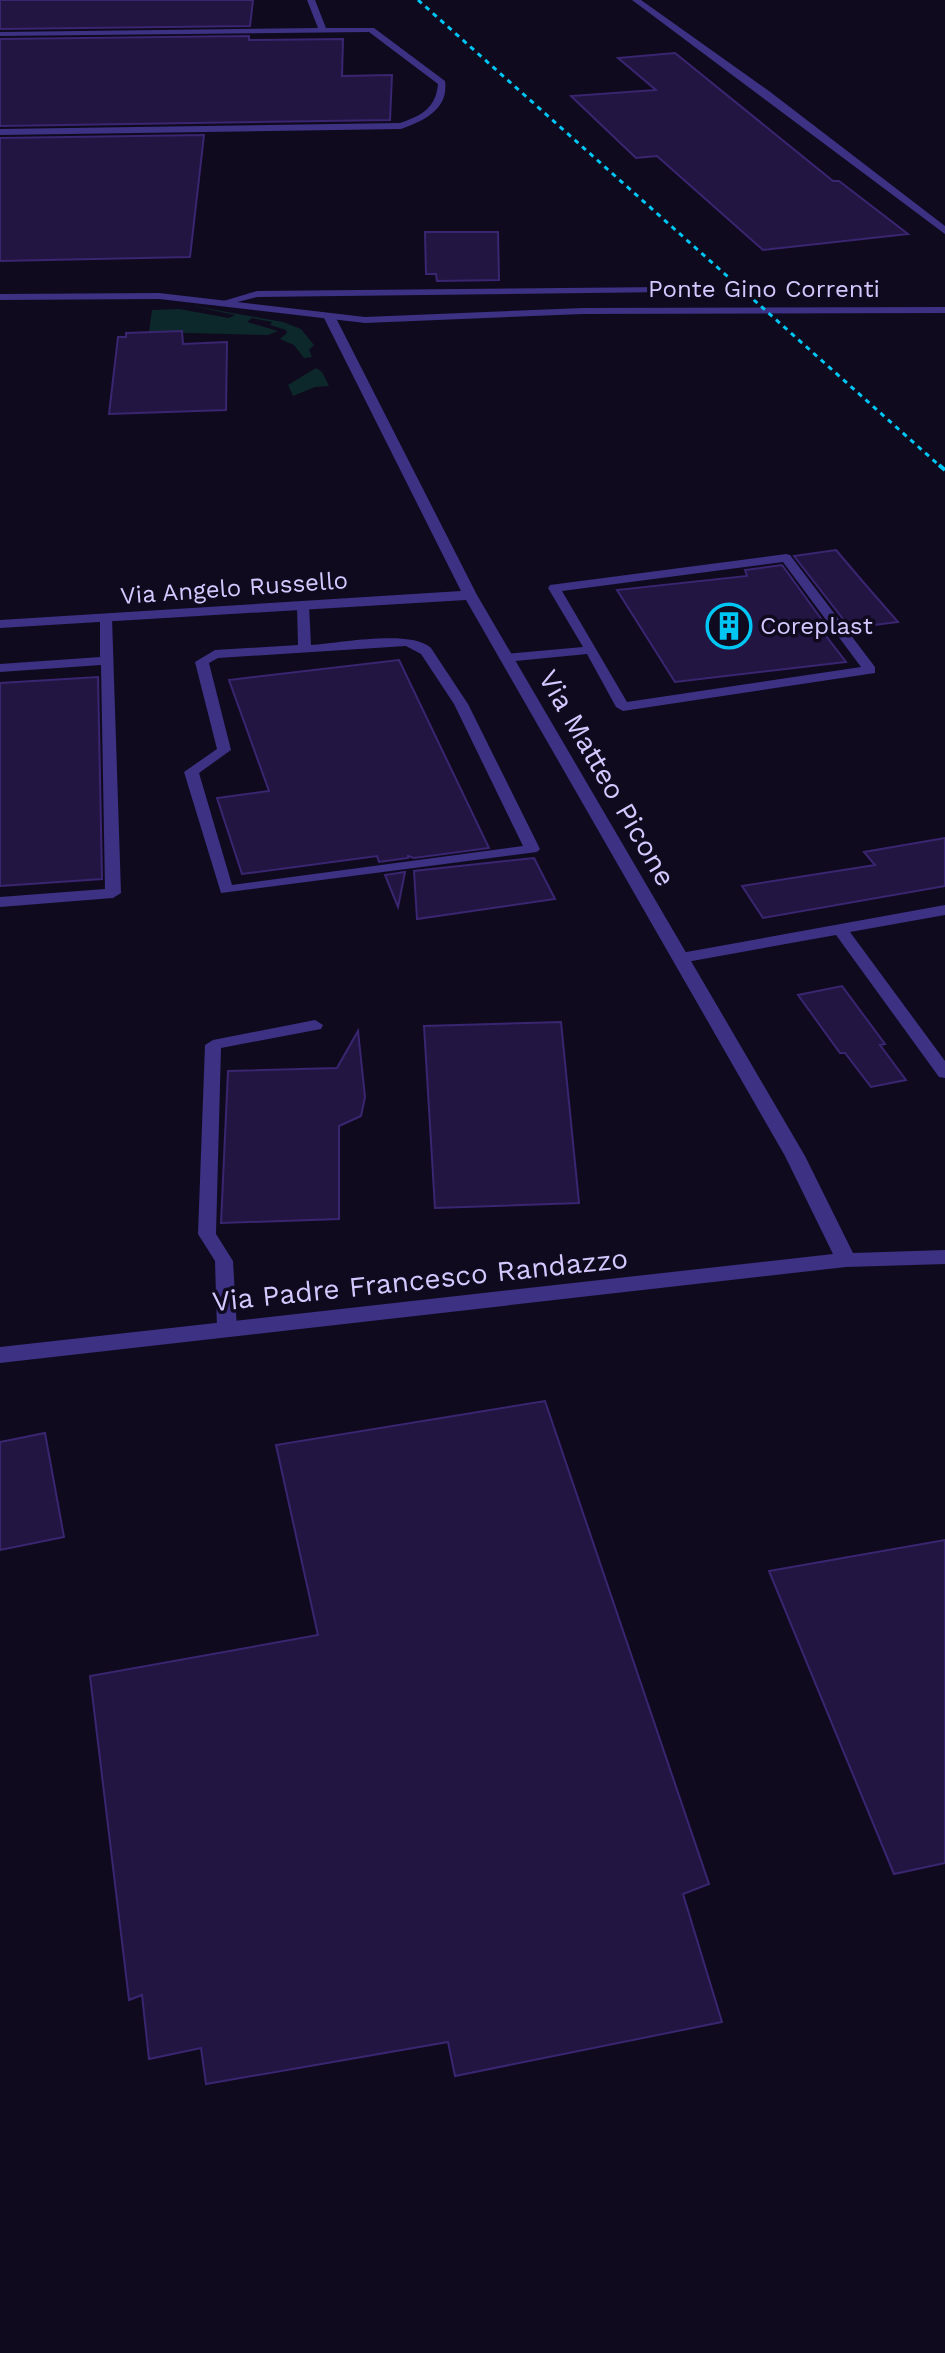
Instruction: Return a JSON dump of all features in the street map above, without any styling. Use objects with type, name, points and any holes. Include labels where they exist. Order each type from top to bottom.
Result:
[{"type":"street","points":[[636,0],[766,93],[945,231]]},
{"type":"street","points":[[0,297],[159,296],[226,302],[257,294],[666,290]]},
{"type":"street","points":[[386,293],[395,319]]},
{"type":"street","name":"Ponte Gino Correnti","points":[[226,302],[330,318],[395,319],[583,311],[945,310]]},
{"type":"street","name":"Via Matteo Picone","points":[[330,318],[470,595],[795,1156],[846,1260]]},
{"type":"street","name":"Via Angelo Russello","points":[[0,624],[470,595]]},
{"type":"street","name":"Via Padre Francesco Randazzo","points":[[0,1355],[846,1260],[945,1257]]},
{"type":"lane","points":[[311,0],[323,30]]},
{"type":"lane","points":[[0,34],[371,30],[442,83],[443,98],[431,114],[401,126],[0,132]]},
{"type":"lane","points":[[786,558],[870,670],[623,707],[591,650],[554,588],[786,558]]},
{"type":"lane","points":[[303,606],[305,649]]},
{"type":"lane","points":[[0,902],[113,893],[106,618]]},
{"type":"lane","points":[[406,642],[421,646],[461,704],[532,849],[226,890],[191,772],[224,750],[202,662],[215,654],[305,649],[406,642]]},
{"type":"lane","points":[[506,658],[591,650]]},
{"type":"lane","points":[[0,668],[109,660]]},
{"type":"lane","points":[[681,958],[945,910]]},
{"type":"lane","points":[[841,930],[944,1069]]},
{"type":"lane","points":[[227,1329],[224,1261],[207,1234],[213,1045],[315,1025]]},
{"type":"green space","points":[[188,305],[283,322],[301,329],[314,345],[309,350],[312,357],[304,358],[294,345],[280,339],[287,333],[286,330],[270,325],[272,322],[252,318],[247,322],[278,331],[268,335],[149,332],[152,310],[179,309],[229,318],[235,315]]},
{"type":"green space","points":[[316,368],[322,372],[329,386],[315,387],[293,396],[288,385]]},
{"type":"building","points":[[0,0],[253,0],[250,26],[0,29]]},
{"type":"building","points":[[249,36],[249,40],[343,39],[342,76],[392,75],[390,120],[0,126],[0,39]]},
{"type":"building","points":[[675,53],[833,181],[839,181],[908,234],[763,250],[657,156],[636,158],[571,96],[656,90],[618,58]]},
{"type":"building","points":[[204,135],[190,257],[0,261],[0,138]]},
{"type":"building","points":[[425,232],[498,232],[499,280],[437,281],[436,274],[426,274]]},
{"type":"building","points":[[182,331],[183,344],[227,342],[226,410],[109,414],[118,337],[126,337],[126,333]]},
{"type":"building","points":[[836,550],[898,622],[850,628],[794,556]]},
{"type":"building","name":"Coreplast","points":[[782,565],[830,631],[823,632],[846,662],[675,682],[617,590],[747,576],[745,570]]},
{"type":"building","points":[[399,660],[489,848],[379,862],[377,856],[242,874],[217,798],[269,791],[229,680]]},
{"type":"building","points":[[98,677],[102,879],[0,886],[0,683]]},
{"type":"building","points":[[945,838],[945,886],[763,918],[742,886],[875,865],[864,852]]},
{"type":"building","points":[[534,858],[555,899],[417,919],[414,871]]},
{"type":"building","points":[[405,872],[398,907],[385,875]]},
{"type":"building","points":[[842,986],[885,1044],[880,1045],[906,1080],[871,1087],[845,1053],[840,1053],[798,995]]},
{"type":"building","points":[[561,1022],[579,1203],[435,1208],[424,1026]]},
{"type":"building","points":[[358,1031],[365,1097],[361,1116],[339,1126],[339,1219],[221,1223],[228,1071],[337,1068]]},
{"type":"building","points":[[545,1401],[709,1884],[683,1894],[722,2022],[455,2076],[448,2042],[206,2084],[201,2048],[149,2059],[142,1995],[129,2000],[90,1676],[318,1635],[276,1445]]},
{"type":"building","points":[[45,1433],[64,1537],[0,1550],[0,1442]]},
{"type":"building","points":[[945,1540],[945,1863],[894,1874],[769,1571]]},
{"type":"railway","points":[[418,0],[941,467]]},
{"type":"railway","points":[[939,465],[945,470]]},
{"type":"place","name":"Coreplast","points":[[729,626]]}]
